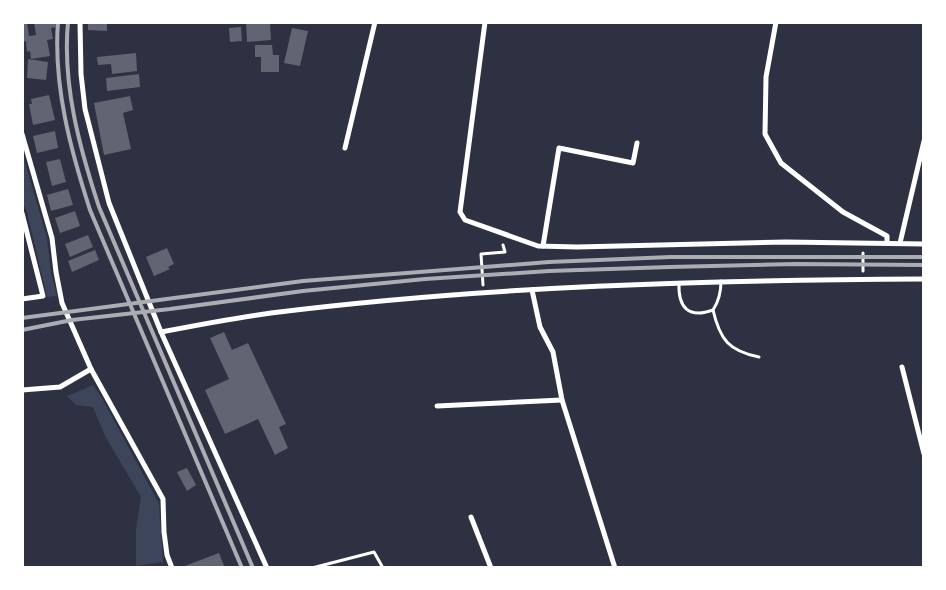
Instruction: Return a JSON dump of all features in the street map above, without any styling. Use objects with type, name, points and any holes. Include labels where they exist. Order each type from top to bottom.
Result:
[{"type":"street","points":[[80,22],[81,65],[86,109],[108,203],[161,332],[267,568]]},
{"type":"street","points":[[345,148],[375,22]]},
{"type":"street","points":[[485,22],[460,212],[464,220],[538,246],[578,247],[786,242],[924,244]]},
{"type":"street","points":[[776,22],[766,76],[766,134],[781,163],[843,212],[887,236],[886,243]]},
{"type":"street","points":[[22,134],[52,238],[62,303],[90,369],[163,499],[165,540],[167,555],[172,568]]},
{"type":"street","points":[[900,243],[924,141]]},
{"type":"street","points":[[543,246],[560,148],[633,163],[637,143]]},
{"type":"street","points":[[22,213],[43,296],[22,299]]},
{"type":"street","points":[[161,332],[270,314],[448,295],[721,281],[924,279]]},
{"type":"street","points":[[532,290],[540,328],[554,352],[562,400],[615,568]]},
{"type":"street","points":[[902,367],[924,454]]},
{"type":"street","points":[[22,390],[60,387],[90,369]]},
{"type":"street","points":[[436,406],[562,400]]},
{"type":"street","points":[[471,516],[491,568]]},
{"type":"lane","points":[[679,283],[679,298],[682,305],[689,312],[697,313],[712,310],[718,303],[721,281]]},
{"type":"lane","points":[[712,310],[720,332],[728,344],[743,354],[759,357]]},
{"type":"lane","points":[[312,568],[374,552],[383,568]]},
{"type":"path","points":[[484,293],[481,254],[505,252],[504,245],[497,243]]},
{"type":"shaded area","points":[[22,152],[47,238],[51,272],[57,296],[47,297],[27,212],[23,203]]},
{"type":"shaded area","points":[[93,385],[159,504],[163,562],[136,566],[136,529],[141,497],[105,436],[93,407],[76,405],[67,396]]},
{"type":"building","points":[[22,22],[27,22],[29,36],[36,35],[34,22],[55,22],[56,27],[51,28],[53,39],[47,40],[50,56],[31,59],[30,51],[27,52],[26,41],[22,42]]},
{"type":"building","points":[[88,22],[107,22],[107,31],[88,30]]},
{"type":"building","points":[[246,22],[270,22],[271,40],[247,42]]},
{"type":"building","points":[[241,27],[242,41],[230,42],[229,28]]},
{"type":"building","points":[[292,28],[308,31],[300,66],[284,63]]},
{"type":"building","points":[[255,45],[272,45],[273,55],[279,55],[279,72],[261,72],[261,57],[255,57]]},
{"type":"building","points":[[136,53],[137,71],[112,74],[111,64],[98,65],[97,57]]},
{"type":"building","points":[[28,59],[48,62],[46,80],[27,78]]},
{"type":"building","points":[[139,74],[140,87],[107,91],[106,78]]},
{"type":"building","points":[[49,95],[55,120],[33,125],[29,104],[32,104],[31,99]]},
{"type":"building","points":[[130,96],[133,110],[123,113],[131,149],[104,155],[94,103]]},
{"type":"building","points":[[55,131],[58,148],[37,153],[33,136]]},
{"type":"building","points":[[60,159],[66,182],[52,186],[46,162]]},
{"type":"building","points":[[68,189],[73,205],[51,211],[47,195]]},
{"type":"building","points":[[75,211],[80,226],[60,233],[55,218]]},
{"type":"building","points":[[88,235],[93,247],[70,257],[65,244]]},
{"type":"building","points":[[167,248],[174,264],[168,267],[170,269],[154,276],[146,257]]},
{"type":"building","points":[[95,250],[99,260],[72,272],[68,261]]},
{"type":"building","points":[[224,332],[232,350],[248,343],[286,424],[279,427],[288,448],[275,455],[258,419],[225,434],[205,390],[229,379],[210,338]]},
{"type":"building","points":[[187,468],[196,485],[187,491],[177,472]]},
{"type":"building","points":[[219,553],[225,568],[186,568],[185,566]]},
{"type":"railway","points":[[58,22],[58,70],[65,118],[76,165],[90,210],[242,568]]},
{"type":"railway","points":[[68,22],[67,46],[70,93],[79,140],[99,207],[253,568]]},
{"type":"railway","points":[[22,318],[303,281],[549,262],[671,257],[924,257]]},
{"type":"railway","points":[[22,330],[72,320],[303,291],[425,279],[549,271],[670,267],[795,264],[924,265]]}]
